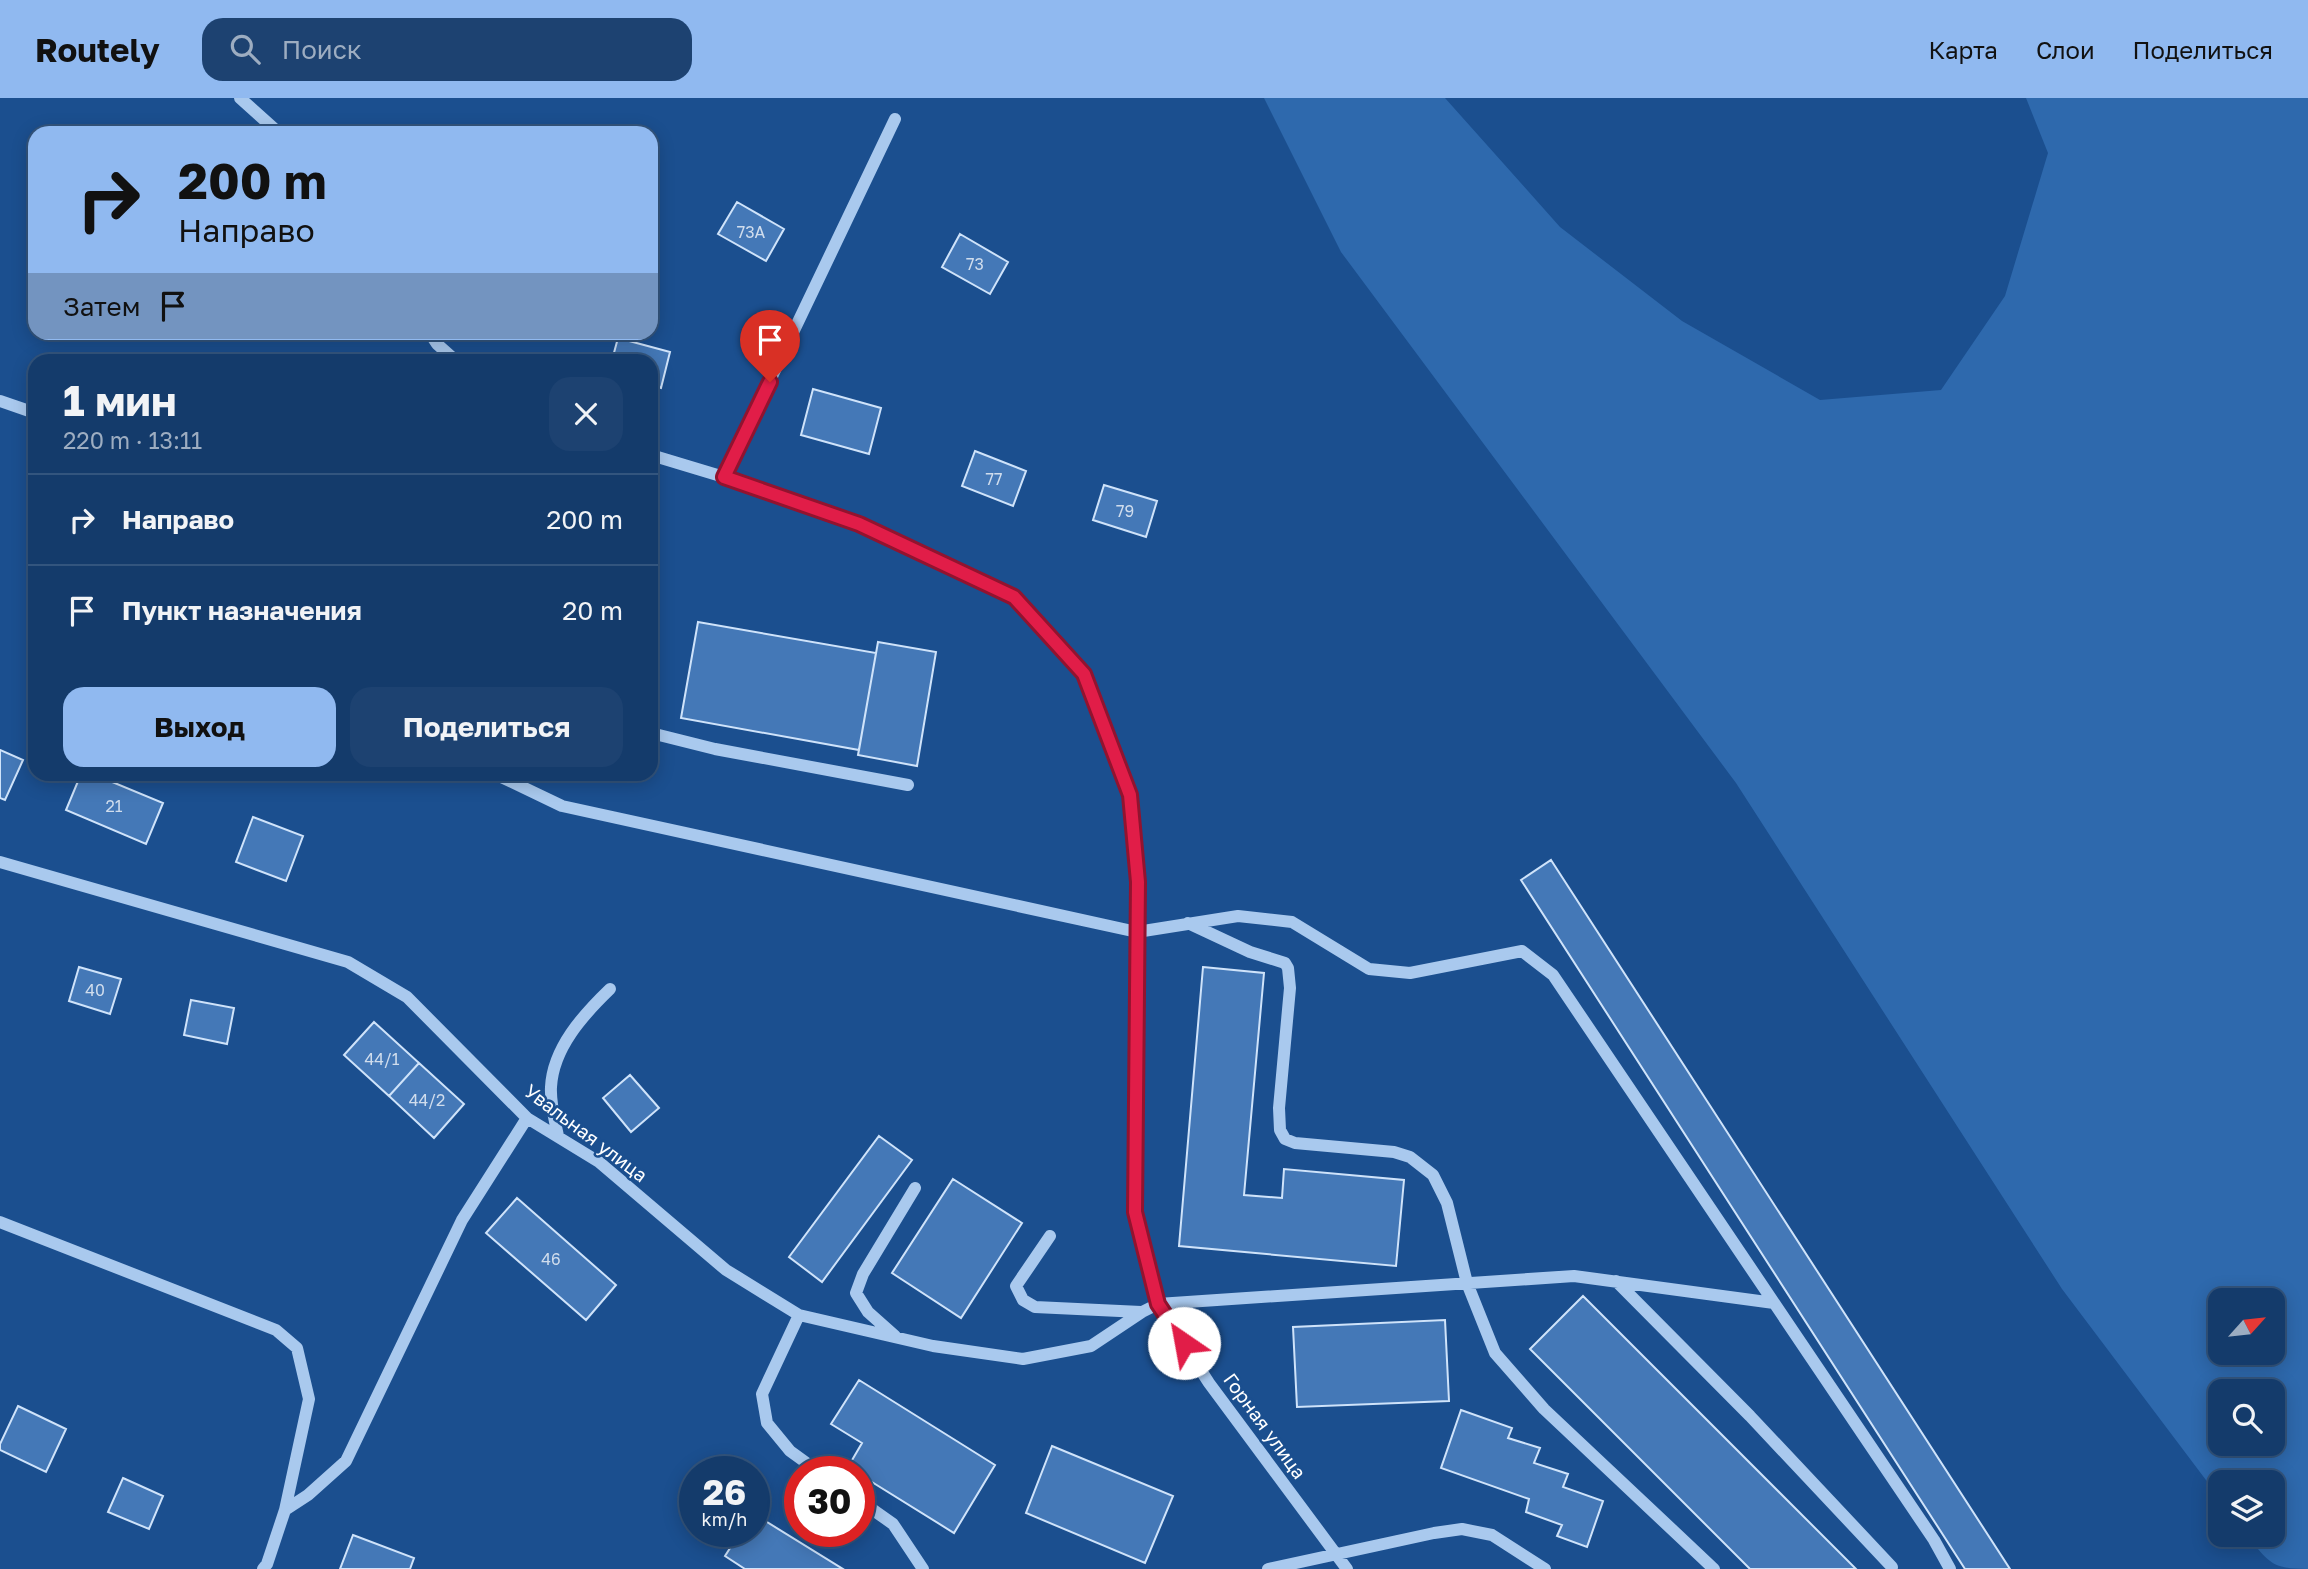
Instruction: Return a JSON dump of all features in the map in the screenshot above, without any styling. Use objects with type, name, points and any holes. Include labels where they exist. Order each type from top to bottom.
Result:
[{"type":"street","points":[[240,98],[271,126]]},
{"type":"street","points":[[724,477],[895,119]]},
{"type":"street","points":[[434,340],[448,354]]},
{"type":"street","points":[[0,401],[28,410]]},
{"type":"street","name":"Горная улица","points":[[658,457],[859,524],[1014,597],[1084,674],[1130,795],[1138,882],[1135,1212],[1158,1304],[1209,1383],[1347,1569]]},
{"type":"street","points":[[658,735],[715,749],[908,785]]},
{"type":"street","points":[[510,781],[562,806],[1137,932],[1238,916],[1292,922],[1369,969],[1410,973],[1522,951],[1553,975],[1934,1540],[1950,1569]]},
{"type":"street","name":"Увальная улица","points":[[0,862],[348,962],[407,997],[527,1118],[600,1162],[726,1270],[799,1315],[933,1346],[1023,1359],[1091,1346],[1158,1304]]},
{"type":"street","points":[[1188,923],[1250,952],[1285,963],[1288,968],[1290,988],[1279,1108],[1280,1129],[1285,1139],[1295,1143],[1394,1152],[1410,1157],[1433,1175],[1447,1203],[1467,1283],[1495,1353],[1544,1409],[1714,1569]]},
{"type":"street","points":[[558,1136],[550,1090],[554,1065],[583,1014],[610,989]]},
{"type":"street","points":[[285,1510],[308,1495],[346,1461],[462,1220],[527,1118]]},
{"type":"street","points":[[898,1338],[868,1312],[856,1293],[863,1274],[915,1188]]},
{"type":"street","points":[[0,1222],[276,1330],[297,1348],[309,1399],[285,1510],[263,1569]]},
{"type":"street","points":[[1050,1236],[1016,1286],[1023,1300],[1035,1307],[1142,1312]]},
{"type":"street","points":[[1158,1304],[1574,1276],[1774,1303]]},
{"type":"street","points":[[1616,1281],[1750,1416],[1892,1567]]},
{"type":"street","points":[[797,1456],[767,1423],[762,1394],[799,1315]]},
{"type":"street","points":[[875,1511],[893,1524],[923,1569]]},
{"type":"street","points":[[1268,1569],[1462,1529],[1492,1535],[1545,1569]]},
{"type":"shaded area","points":[[1264,98],[1445,98],[1560,227],[1682,321],[1820,400],[1941,390],[2005,296],[2048,153],[2026,98],[2308,98],[2308,1569],[2279,1566],[2266,1558],[2257,1547],[2285,1547],[2285,1470],[2208,1470],[2208,1483],[2062,1289],[1736,783],[1341,252]]},
{"type":"building","points":[[737,202],[784,229],[766,261],[718,234]]},
{"type":"building","points":[[960,234],[1008,262],[990,294],[942,267]]},
{"type":"building","points":[[617,340],[670,352],[661,388],[658,387],[658,354],[614,354]]},
{"type":"building","points":[[813,389],[881,408],[869,454],[801,435]]},
{"type":"building","points":[[975,451],[1026,471],[1013,506],[962,486]]},
{"type":"building","points":[[1104,485],[1157,501],[1146,537],[1093,520]]},
{"type":"building","points":[[698,622],[876,653],[859,750],[681,718]]},
{"type":"building","points":[[878,642],[936,652],[917,766],[858,755]]},
{"type":"building","points":[[0,750],[23,760],[5,800],[0,798]]},
{"type":"building","points":[[78,781],[110,781],[163,803],[146,844],[66,810]]},
{"type":"building","points":[[253,817],[303,836],[286,881],[236,862]]},
{"type":"building","points":[[1551,860],[2010,1569],[1965,1569],[1521,880]]},
{"type":"building","points":[[79,967],[121,979],[110,1014],[69,1001]]},
{"type":"building","points":[[1203,967],[1264,973],[1244,1195],[1282,1198],[1284,1169],[1404,1180],[1396,1266],[1179,1246]]},
{"type":"building","points":[[191,1000],[234,1008],[227,1044],[184,1035]]},
{"type":"building","points":[[374,1022],[419,1063],[389,1096],[344,1055]]},
{"type":"building","points":[[419,1063],[464,1104],[434,1138],[389,1096]]},
{"type":"building","points":[[630,1075],[659,1108],[631,1132],[603,1098]]},
{"type":"building","points":[[879,1136],[912,1160],[822,1282],[789,1257]]},
{"type":"building","points":[[953,1179],[1022,1223],[961,1318],[892,1273]]},
{"type":"building","points":[[517,1198],[616,1285],[586,1320],[486,1233]]},
{"type":"building","points":[[1583,1296],[1856,1569],[1750,1569],[1530,1349]]},
{"type":"building","points":[[1445,1320],[1449,1401],[1297,1407],[1293,1327]]},
{"type":"building","points":[[859,1380],[995,1465],[954,1533],[875,1484],[875,1456],[854,1456],[862,1443],[831,1424]]},
{"type":"building","points":[[18,1406],[66,1429],[46,1472],[0,1450],[0,1444]]},
{"type":"building","points":[[1461,1410],[1512,1428],[1508,1438],[1540,1448],[1534,1463],[1568,1474],[1563,1487],[1603,1501],[1587,1547],[1557,1536],[1562,1525],[1526,1512],[1529,1499],[1441,1468]]},
{"type":"building","points":[[1052,1446],[1173,1496],[1145,1563],[1026,1513]]},
{"type":"building","points":[[123,1478],[163,1496],[149,1529],[108,1512]]},
{"type":"building","points":[[770,1524],[784,1533],[784,1547],[807,1547],[843,1569],[745,1569],[725,1556],[731,1547],[770,1547]]},
{"type":"building","points":[[353,1535],[414,1558],[410,1569],[340,1569]]},
{"type":"route","points":[[770,382],[724,477],[859,524],[1014,597],[1084,674],[1130,795],[1138,882],[1135,1212],[1158,1304],[1184,1343]]}]
